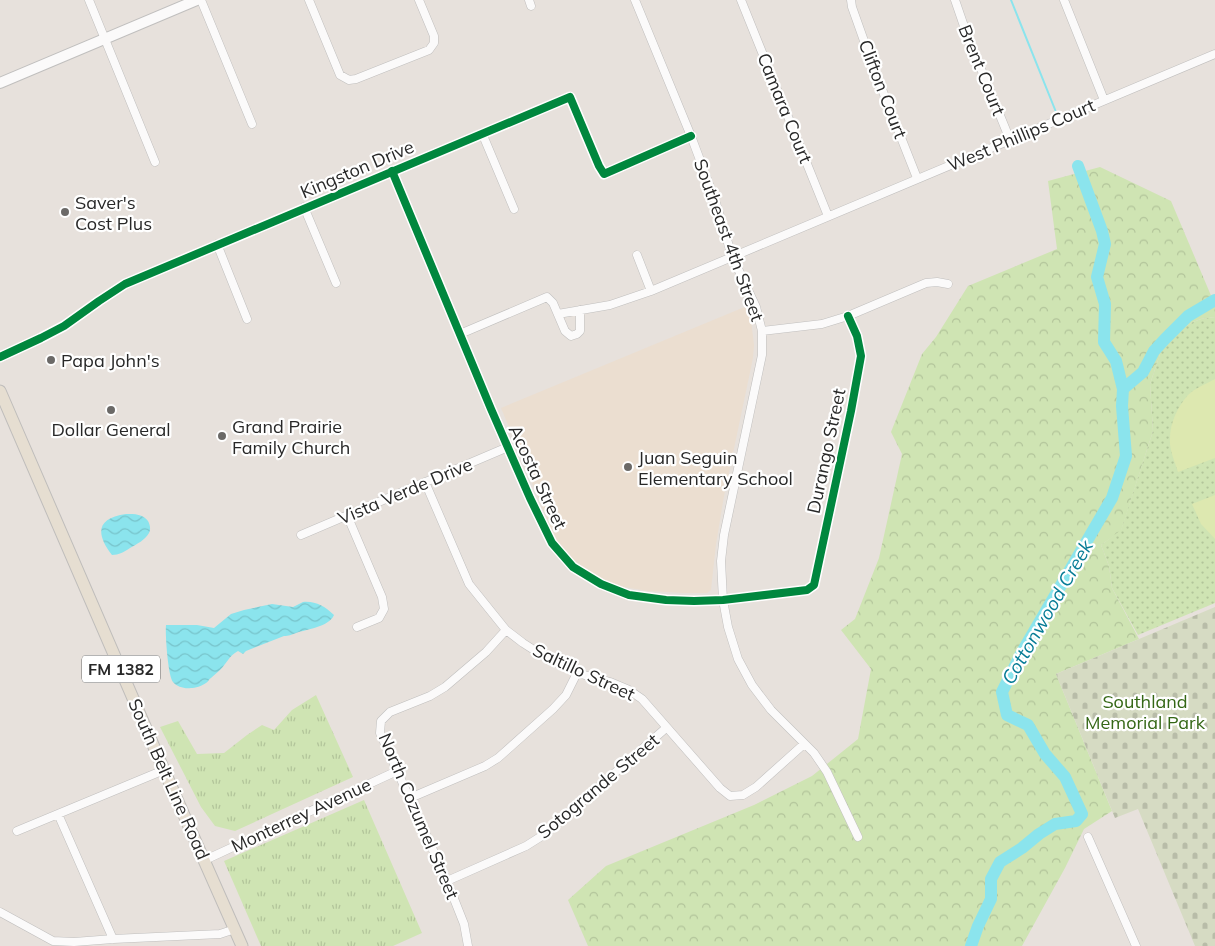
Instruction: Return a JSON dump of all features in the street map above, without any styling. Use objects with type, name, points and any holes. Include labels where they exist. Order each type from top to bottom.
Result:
[{"type":"main road","points":[[0,83],[199,0]]},
{"type":"main road","name":"South Belt Line Road","points":[[0,391],[242,946]]},
{"type":"street","points":[[89,0],[155,162]]},
{"type":"street","points":[[199,0],[252,124]]},
{"type":"street","points":[[309,0],[340,75],[349,80],[356,79],[429,50],[434,43],[434,36],[419,0]]},
{"type":"street","name":"Southeast 4th Street","points":[[635,0],[691,136],[715,200],[732,256],[756,307],[762,332],[762,355],[738,461],[721,561],[723,600],[728,627],[738,659],[752,685],[771,710],[814,754],[827,772],[858,837]]},
{"type":"street","name":"Camara Court","points":[[741,0],[828,216]]},
{"type":"street","name":"Clifton Court","points":[[851,0],[874,69],[918,178]]},
{"type":"street","name":"Brent Court","points":[[955,0],[1010,140]]},
{"type":"street","points":[[1064,0],[1104,100]]},
{"type":"street","name":"West Phillips Court","points":[[558,314],[610,305],[651,290],[1215,54]]},
{"type":"street","name":"Kingston Drive","points":[[0,357],[64,326],[125,284],[392,170],[570,97],[604,174],[691,136]]},
{"type":"street","points":[[482,133],[514,209]]},
{"type":"street","name":"Acosta Street","points":[[392,170],[530,498],[552,543],[573,567],[602,584],[630,595],[666,600],[723,600],[807,590]]},
{"type":"street","points":[[304,208],[336,283]]},
{"type":"street","points":[[217,244],[247,320]]},
{"type":"street","points":[[637,254],[651,290]]},
{"type":"street","points":[[762,332],[822,324],[848,316],[926,283],[948,284]]},
{"type":"street","points":[[460,334],[547,297],[553,303],[565,330],[571,336],[580,331],[580,310]]},
{"type":"street","name":"Durango Street","points":[[807,590],[814,585],[861,356],[857,336],[848,316]]},
{"type":"street","name":"Vista Verde Drive","points":[[301,534],[508,447]]},
{"type":"street","name":"Saltillo Street","points":[[425,482],[469,584],[506,630],[523,644],[545,657],[577,673],[610,682],[642,699],[720,788],[730,796],[742,795],[756,787],[804,744]]},
{"type":"street","points":[[347,515],[382,597],[384,609],[379,618],[357,626]]},
{"type":"street","name":"North Cozumel Street","points":[[468,946],[464,924],[447,881],[380,733],[381,722],[390,712],[430,696],[445,687],[486,652],[506,630]]},
{"type":"street","points":[[410,798],[485,766],[498,758],[553,709],[566,695],[577,673]]},
{"type":"street","name":"Sotogrande Street","points":[[447,881],[526,846],[545,834],[666,728]]},
{"type":"street","points":[[17,831],[164,770]]},
{"type":"street","name":"Monterrey Avenue","points":[[205,860],[397,771]]},
{"type":"street","points":[[58,814],[113,939]]},
{"type":"street","points":[[1088,837],[1136,946]]},
{"type":"street","points":[[0,912],[53,941],[74,944],[113,939],[220,934],[235,929]]},
{"type":"shaded area","name":"Juan Seguin Elementary School","points":[[747,306],[754,345],[753,358],[724,496],[711,590],[707,593],[649,591],[623,587],[600,578],[580,566],[556,541],[501,408]]},
{"type":"green space","points":[[1100,167],[1171,201],[1215,305],[1215,317],[1193,322],[1165,339],[1150,384],[1153,431],[1121,531],[1101,545],[1109,566],[1112,588],[1139,639],[1056,674],[1112,811],[1084,829],[1022,946],[588,946],[568,900],[606,866],[754,805],[812,776],[858,739],[871,669],[841,630],[855,619],[879,558],[902,454],[891,432],[922,354],[936,337],[968,286],[1057,249],[1048,181]]},
{"type":"green space","points":[[1215,317],[1215,603],[1138,635],[1112,588],[1109,566],[1101,545],[1121,530],[1153,431],[1150,384],[1165,339],[1193,322]]},
{"type":"green space","points":[[1215,379],[1215,458],[1178,472],[1170,442],[1171,426],[1175,415],[1188,395]]},
{"type":"green space","points":[[1215,495],[1215,539],[1201,524],[1192,504]]},
{"type":"green space","name":"Southland Memorial Park","points":[[1215,607],[1215,946],[1195,946],[1138,809],[1115,818],[1056,674]]},
{"type":"green space","points":[[316,695],[353,777],[235,831],[215,826],[201,807],[160,727],[178,721],[197,754],[224,753],[262,725],[274,730],[292,710]]},
{"type":"green space","points":[[364,800],[422,933],[393,946],[261,946],[224,861]]},
{"type":"water","points":[[126,514],[136,514],[144,517],[149,522],[150,531],[138,543],[121,553],[112,555],[103,540],[102,528],[109,519]]},
{"type":"water","points":[[303,602],[312,602],[320,605],[334,615],[328,622],[317,627],[284,636],[246,651],[243,654],[238,651],[232,655],[207,683],[201,686],[184,688],[173,682],[168,664],[166,625],[197,625],[214,628],[231,614],[244,610],[272,604],[293,607]]},
{"type":"waterway","points":[[1011,0],[1056,112]]},
{"type":"waterway","points":[[1078,166],[1105,244],[1097,277],[1105,304],[1104,342],[1116,361],[1123,389]]},
{"type":"waterway","name":"Cottonwood Creek","points":[[971,946],[991,899],[991,879],[1000,862],[1055,824],[1076,821],[1082,814],[1065,777],[1045,754],[1028,725],[1007,715],[1002,692],[1022,652],[1112,498],[1126,456],[1122,406],[1123,389],[1143,372],[1154,351],[1188,316],[1215,300]]},
{"type":"cycle path","points":[[0,357],[64,326],[125,284],[570,97],[604,174],[691,136]]},
{"type":"cycle path","points":[[392,171],[491,409],[552,543],[573,567],[601,584],[629,595],[666,600],[723,600],[807,590],[814,585],[861,356],[857,336],[848,316]]},
{"type":"place","name":"Saver's Cost Plus","points":[[65,212]]},
{"type":"place","name":"Papa John's","points":[[51,360]]},
{"type":"place","name":"Dollar General","points":[[111,410]]},
{"type":"place","name":"Grand Prairie Family Church","points":[[222,436]]},
{"type":"place","name":"Juan Seguin Elementary School","points":[[628,467]]}]
